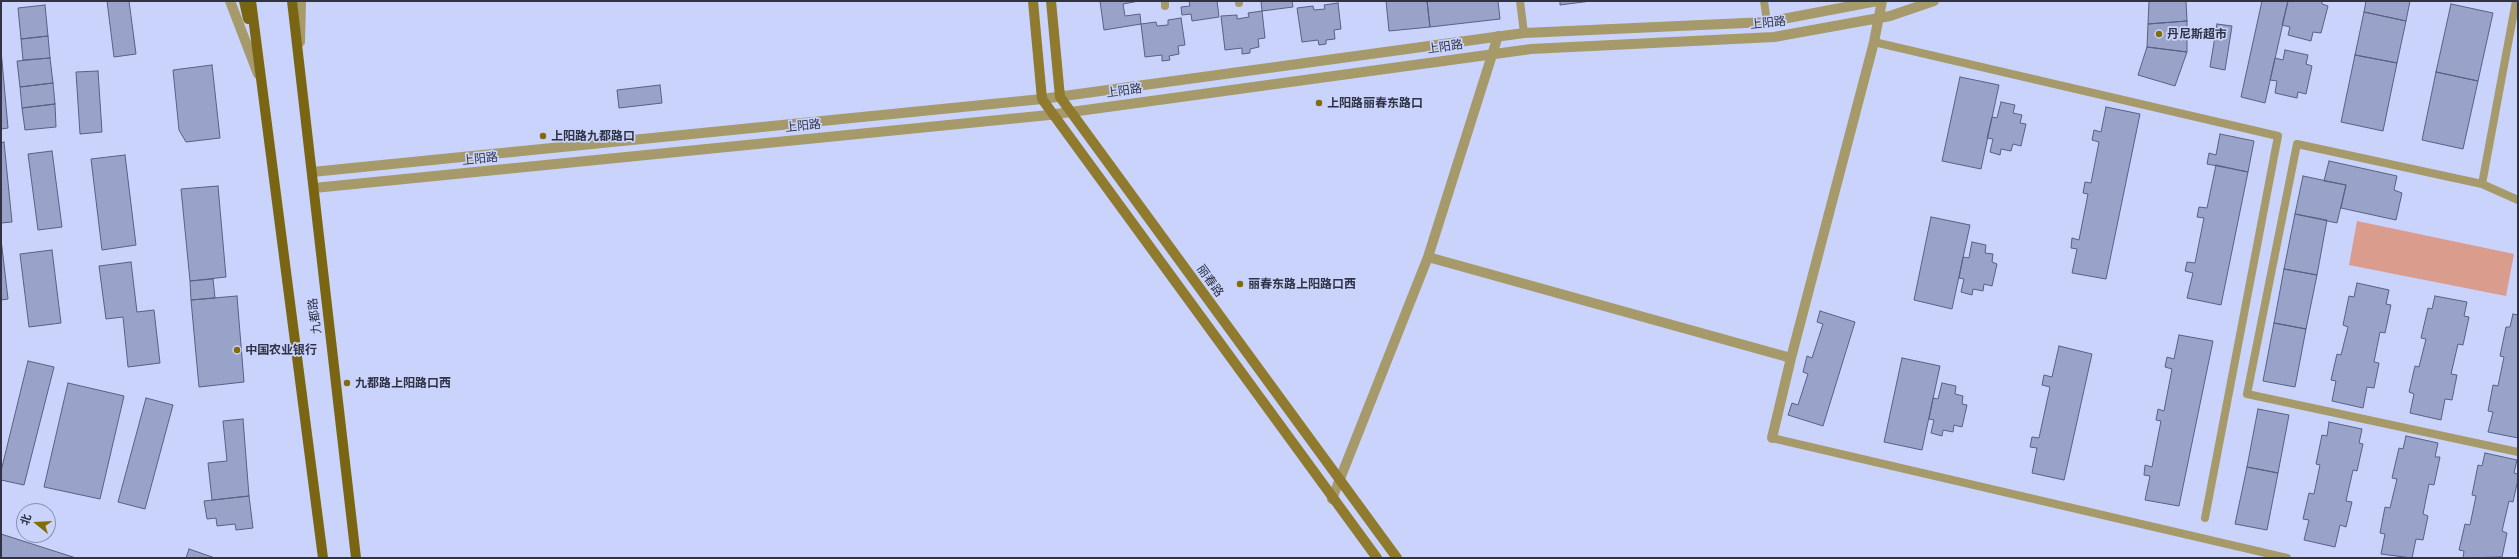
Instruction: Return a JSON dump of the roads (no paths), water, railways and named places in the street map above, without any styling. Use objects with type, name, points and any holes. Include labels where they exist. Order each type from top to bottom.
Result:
[{"type":"main road","points":[[244,1],[260,77]]},
{"type":"main road","name":"九都路","points":[[252,1],[260,77],[323,558]]},
{"type":"main road","name":"九都路","points":[[292,1],[356,558]]},
{"type":"main road","points":[[1033,1],[1042,99],[1332,499],[1377,558]]},
{"type":"main road","points":[[1051,1],[1060,97]]},
{"type":"main road","name":"丽春路","points":[[1060,97],[1339,481],[1397,558]]},
{"type":"street","name":"九都路","points":[[230,1],[260,77]]},
{"type":"street","name":"九都路","points":[[300,70],[301,1]]},
{"type":"street","name":"上阳路","points":[[312,172],[1060,97],[1524,33],[1767,22],[1877,1]]},
{"type":"street","points":[[1772,438],[1791,358],[1874,42],[1882,1]]},
{"type":"street","name":"上阳路","points":[[314,188],[1071,112],[1531,49],[1774,37],[1879,18],[1934,1]]},
{"type":"street","points":[[1332,499],[1428,258],[1498,36]]},
{"type":"street","points":[[1428,258],[1791,358]]},
{"type":"lane","points":[[1520,1],[1524,33]]},
{"type":"lane","points":[[1764,1],[1767,22]]},
{"type":"lane","points":[[2482,184],[2516,1]]},
{"type":"lane","points":[[1874,42],[2278,136],[2205,518]]},
{"type":"lane","points":[[2518,200],[2482,184],[2297,144],[2247,394],[2518,452]]},
{"type":"lane","points":[[1772,438],[2287,558]]},
{"type":"place","name":"丹尼斯超市","points":[[2159,34]]},
{"type":"place","name":"上阳路丽春东路口","points":[[1319,103]]},
{"type":"place","name":"上阳路九都路口","points":[[543,136]]},
{"type":"place","name":"丽春东路上阳路口西","points":[[1240,284]]},
{"type":"place","name":"中国农业银行","points":[[237,350]]},
{"type":"place","name":"九都路上阳路口西","points":[[347,383]]}]
